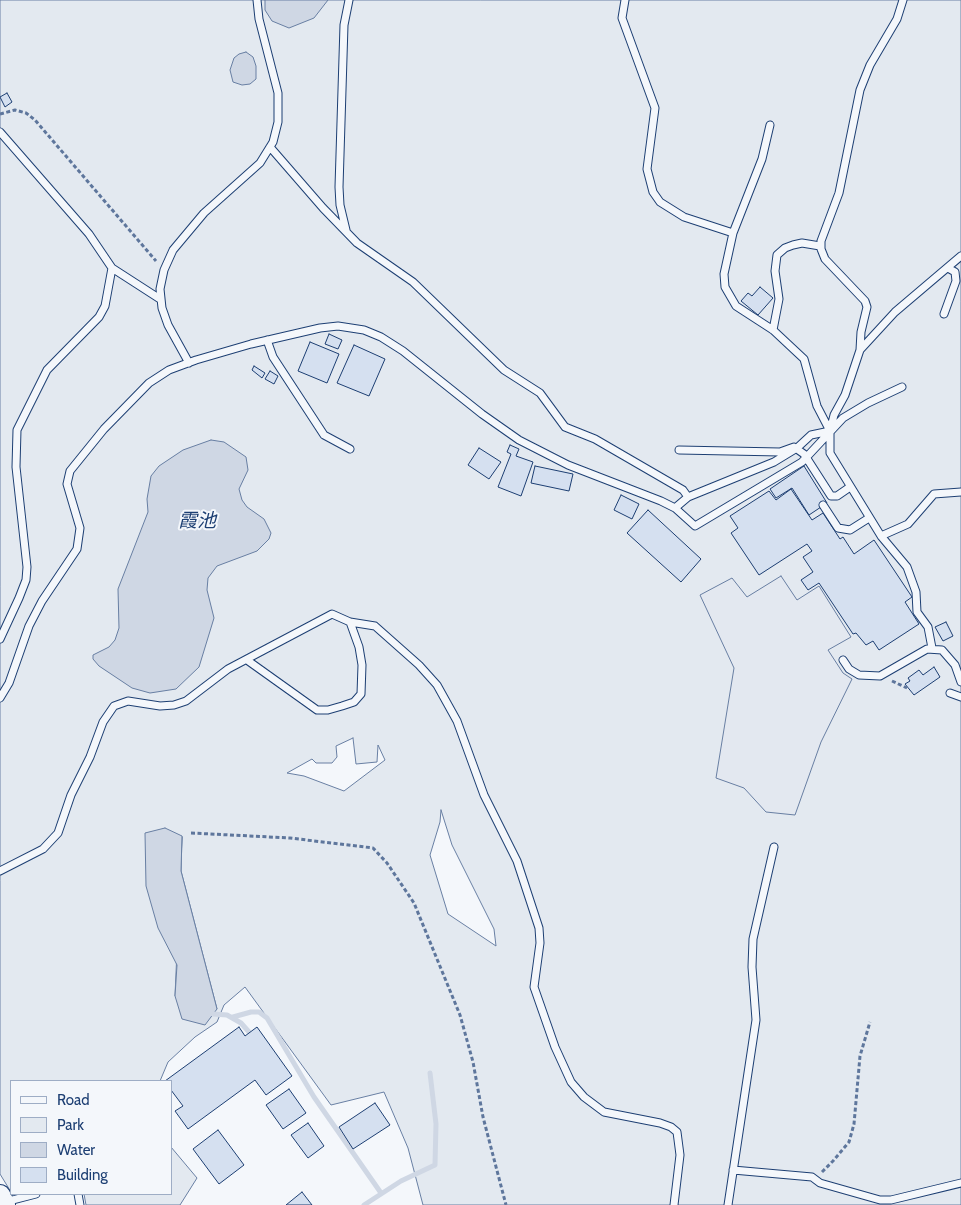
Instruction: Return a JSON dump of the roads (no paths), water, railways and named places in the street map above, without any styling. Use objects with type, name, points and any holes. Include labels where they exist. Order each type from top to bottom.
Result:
[{"type":"lane","points":[[189,363],[168,325],[160,299],[164,270],[180,240],[204,213],[254,169],[270,147],[278,122],[279,101],[258,19],[258,0]]},
{"type":"lane","points":[[347,233],[340,205],[339,187],[344,25],[349,0]]},
{"type":"lane","points":[[625,0],[622,18],[655,108],[647,169],[653,192],[660,202],[684,217],[733,233]]},
{"type":"lane","points":[[903,0],[897,19],[870,66],[860,90],[839,193],[820,246],[825,258],[834,270],[865,301],[867,308],[861,332],[860,350],[845,395],[834,415],[830,431],[830,453],[881,536],[907,567],[916,592],[917,612],[928,627],[932,648]]},
{"type":"lane","points":[[770,125],[762,159],[733,233],[724,274],[729,296],[736,306],[753,319],[773,330],[804,359],[818,406],[830,431]]},
{"type":"lane","points":[[0,132],[89,234],[112,268],[160,299]]},
{"type":"lane","points":[[270,147],[347,233],[371,253],[413,282],[504,370],[540,392],[566,427],[595,439],[683,490],[688,497]]},
{"type":"lane","points":[[773,330],[779,299],[774,271],[777,256],[785,248],[793,245],[802,243],[820,246]]},
{"type":"lane","points":[[860,350],[895,312],[961,256]]},
{"type":"lane","points":[[0,639],[26,580],[27,567],[16,467],[16,430],[47,370],[99,318],[105,306],[112,268]]},
{"type":"lane","points":[[944,314],[958,271],[948,268]]},
{"type":"lane","points":[[0,698],[10,683],[33,617],[77,549],[80,528],[68,484],[70,471],[104,429],[143,389],[169,370],[189,363],[268,340],[338,326],[352,327],[381,337],[403,351],[482,414],[519,440],[568,464],[654,498],[674,508],[695,526],[807,458],[843,418],[868,403],[902,388]]},
{"type":"lane","points":[[268,340],[273,357],[324,435],[350,449]]},
{"type":"lane","points":[[674,508],[688,497],[767,465],[797,448],[811,434],[830,431]]},
{"type":"lane","points":[[678,450],[780,452],[797,448]]},
{"type":"lane","points":[[797,448],[807,458],[818,483],[831,496],[837,496],[850,487]]},
{"type":"lane","points":[[881,536],[908,524],[934,494],[961,492]]},
{"type":"lane","points":[[823,505],[838,528],[850,530],[869,518]]},
{"type":"lane","points":[[0,871],[43,849],[58,833],[103,722],[114,706],[128,701],[160,706],[174,705],[186,701],[216,676],[332,614],[350,622],[370,624],[382,630],[430,674],[450,707],[476,777],[524,878],[539,928],[540,943],[534,988],[565,1070],[584,1097],[596,1108],[619,1117],[660,1123],[672,1127],[676,1132],[680,1155],[674,1205]]},
{"type":"lane","points":[[247,660],[318,710],[328,710],[354,702],[361,694],[361,656],[350,622]]},
{"type":"lane","points":[[842,660],[859,675],[880,676],[932,648],[942,650],[949,655],[961,682]]},
{"type":"lane","points":[[950,693],[961,697]]},
{"type":"lane","points":[[728,1205],[756,1020],[752,967],[753,939],[774,847]]},
{"type":"lane","points":[[734,1170],[812,1177],[820,1183],[880,1200],[891,1200],[961,1183]]},
{"type":"lane","points":[[3,1201],[31,1195]]},
{"type":"water","points":[[265,0],[328,0],[314,18],[289,28],[272,21],[265,10]]},
{"type":"water","points":[[246,52],[253,57],[256,66],[256,79],[250,84],[242,85],[233,82],[230,70],[234,58]]},
{"type":"water","name":"霞池","points":[[211,440],[224,442],[246,457],[248,470],[239,489],[242,500],[247,507],[264,519],[271,533],[269,539],[257,551],[217,566],[208,578],[207,590],[214,618],[199,667],[176,689],[150,693],[132,688],[99,666],[93,659],[93,655],[109,647],[115,640],[119,628],[118,589],[148,512],[147,499],[151,476],[159,466],[183,450]]},
{"type":"water","points":[[165,828],[182,836],[181,871],[217,1009],[205,1025],[182,1019],[175,996],[177,965],[158,928],[146,886],[145,833]]},
{"type":"waterway","points":[[233,1017],[251,1012],[259,1012],[267,1018],[314,1097],[381,1193]]},
{"type":"waterway","points":[[213,1014],[227,1015],[241,1023],[249,1032]]},
{"type":"waterway","points":[[364,1205],[401,1181],[435,1165],[436,1124],[430,1073]]}]
